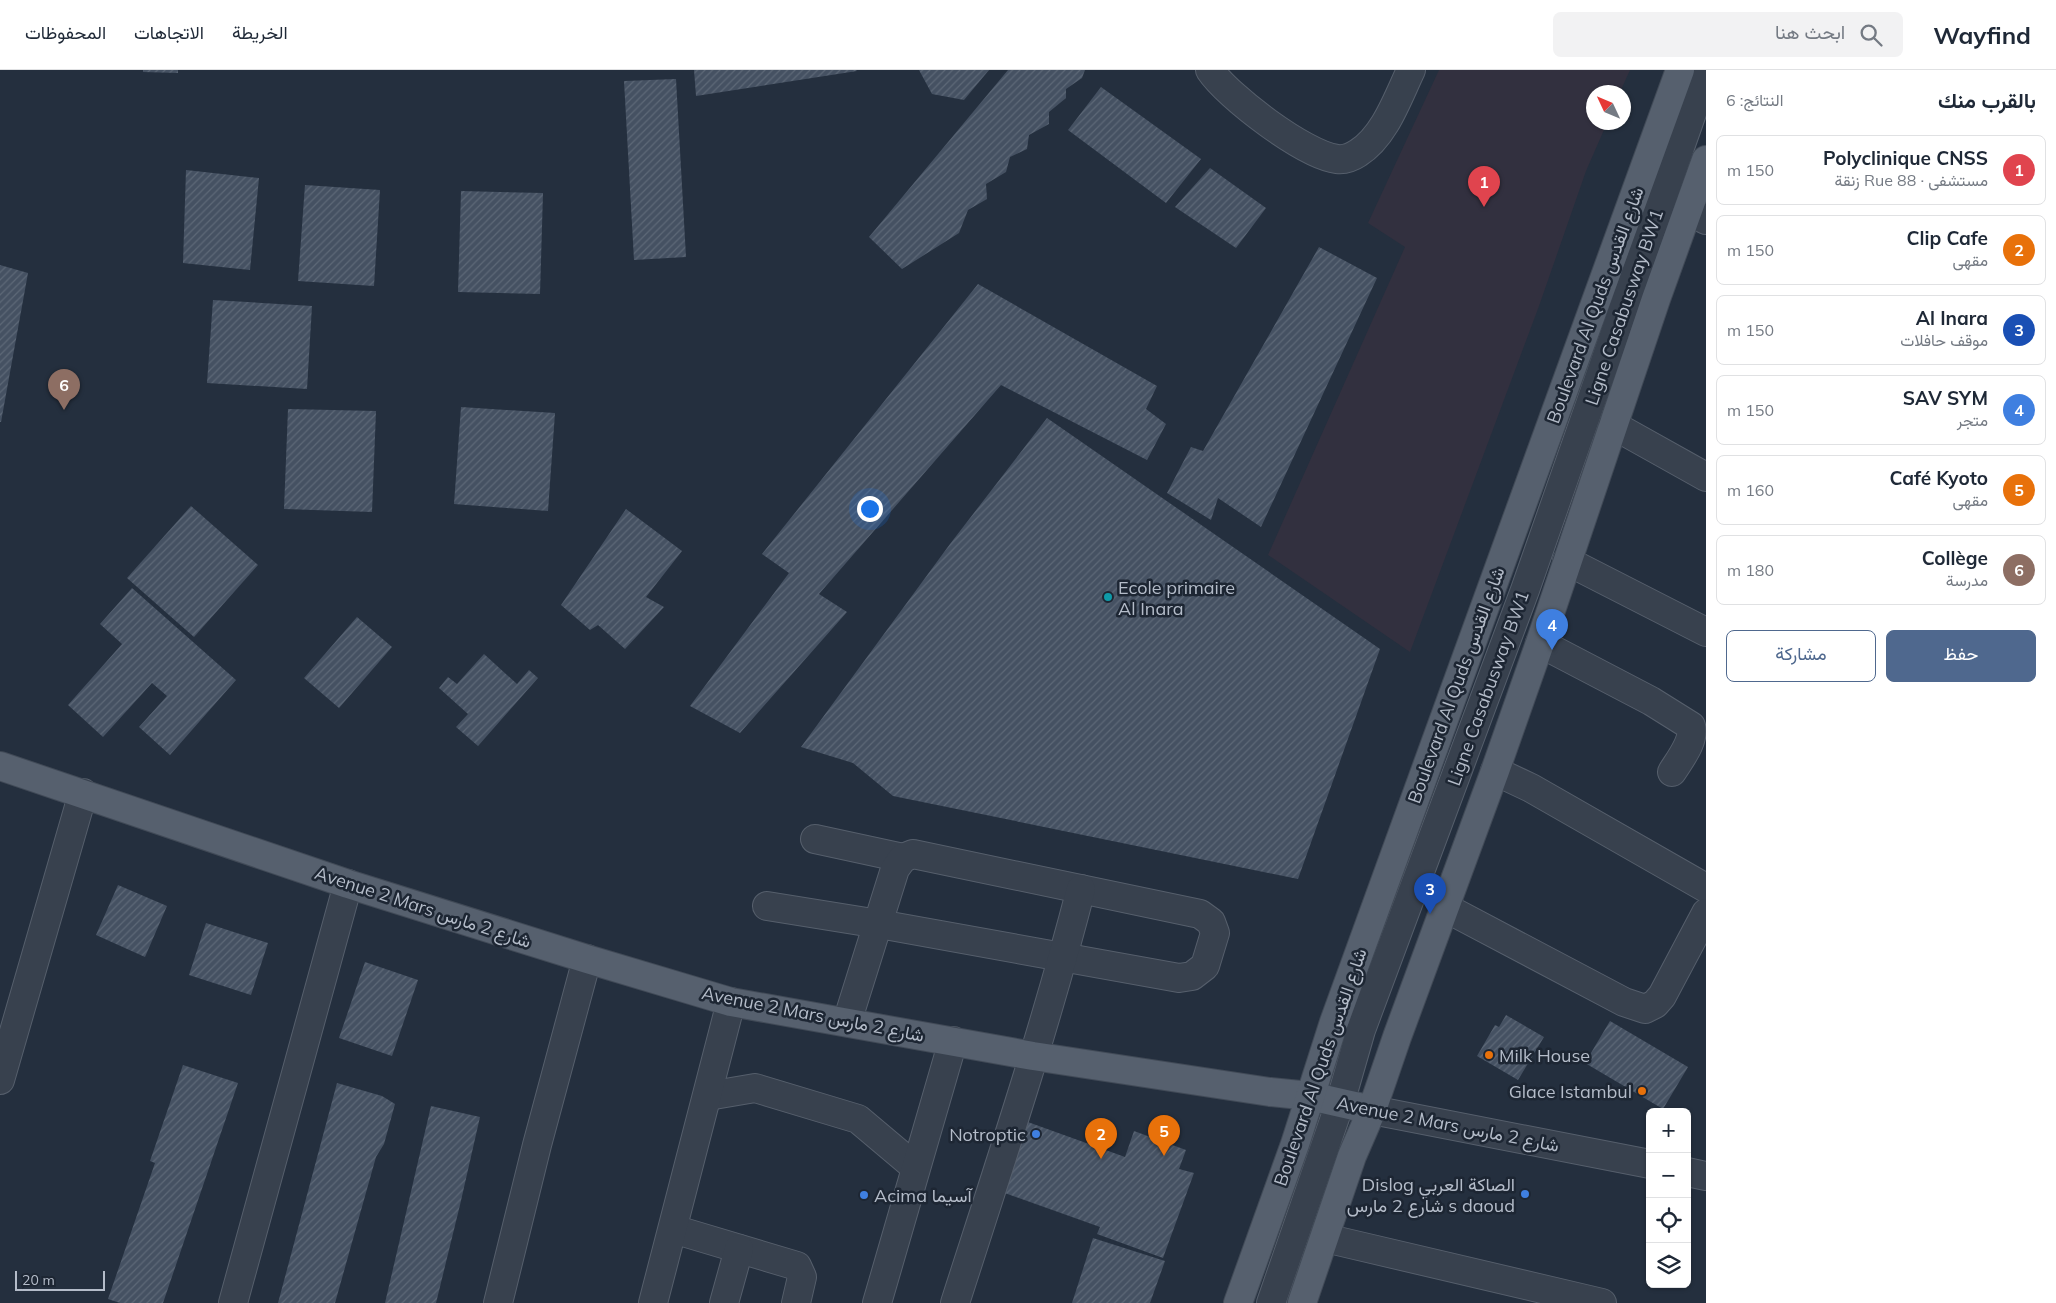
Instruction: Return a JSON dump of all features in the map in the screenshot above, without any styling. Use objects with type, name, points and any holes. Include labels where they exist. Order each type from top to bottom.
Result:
[{"type":"main road","name":"Boulevard Al Quds شارع القدس","points":[[1238,1303],[1295,1144],[1337,1012],[1680,70]]},
{"type":"main road","points":[[1302,1303],[1352,1156],[1355,1106],[1397,1037],[1446,908],[1540,643],[1613,424],[1697,216],[1706,160]]},
{"type":"main road","name":"Avenue 2 Mars شارع 2 مارس","points":[[0,766],[348,884],[731,1002],[1033,1056],[1270,1092],[1310,1096],[1355,1106]]},
{"type":"street","points":[[1210,70],[1226,89],[1248,107],[1317,153],[1338,159],[1348,159],[1358,153],[1377,135],[1411,70]]},
{"type":"street","name":"Ligne Casabusway BW1","points":[[1271,1303],[1355,1106],[1361,1030],[1525,590],[1706,73]]},
{"type":"street","name":"Ligne Casabusway BW1","points":[[1284,1303],[1355,1106],[1374,1033],[1595,433],[1706,109]]},
{"type":"street","points":[[1613,424],[1706,477]]},
{"type":"street","points":[[1567,561],[1706,632]]},
{"type":"street","points":[[1540,643],[1658,705],[1691,726],[1693,732],[1672,772]]},
{"type":"street","points":[[1496,770],[1706,888]]},
{"type":"street","points":[[0,1080],[83,793]]},
{"type":"street","points":[[767,906],[879,924],[1179,978],[1192,976],[1205,966],[1215,933],[1211,922],[1200,914],[913,854],[903,858],[815,839]]},
{"type":"street","points":[[847,1022],[896,869],[903,858]]},
{"type":"street","points":[[233,1303],[348,884]]},
{"type":"street","points":[[955,1303],[1063,958],[1080,889]]},
{"type":"street","points":[[1446,908],[1624,1002],[1645,1009],[1655,1004],[1662,996],[1706,913]]},
{"type":"street","points":[[498,1303],[537,1145],[587,959]]},
{"type":"street","points":[[653,1303],[731,1002]]},
{"type":"street","points":[[877,1303],[953,1041]]},
{"type":"street","points":[[708,1096],[755,1088],[858,1119],[915,1167]]},
{"type":"street","name":"Avenue 2 Mars شارع 2 مارس","points":[[1355,1106],[1646,1163]]},
{"type":"street","points":[[1691,1173],[1706,1176]]},
{"type":"street","points":[[673,1229],[796,1266],[802,1277],[796,1303]]},
{"type":"street","points":[[1325,1238],[1558,1299],[1602,1303]]},
{"type":"street","points":[[724,1303],[739,1249]]},
{"type":"shaded area","points":[[1439,70],[1630,70],[1623,85],[1586,85],[1586,130],[1604,130],[1586,171],[1539,306],[1410,652],[1268,555],[1405,247],[1368,223]]},
{"type":"building","points":[[143,70],[178,70],[178,73],[143,72]]},
{"type":"building","points":[[694,70],[856,70],[857,71],[696,96]]},
{"type":"building","points":[[919,70],[989,70],[964,100],[932,94]]},
{"type":"building","points":[[1008,70],[1085,70],[1082,78],[1066,89],[1066,98],[1049,112],[1049,124],[1029,135],[1027,149],[1010,157],[1006,172],[986,184],[987,199],[968,210],[959,233],[902,269],[869,237]]},
{"type":"building","points":[[676,79],[686,257],[634,260],[624,81]]},
{"type":"building","points":[[1101,87],[1201,159],[1166,203],[1068,130]]},
{"type":"building","points":[[1210,168],[1266,208],[1236,248],[1175,207]]},
{"type":"building","points":[[186,170],[259,178],[250,270],[183,263]]},
{"type":"building","points":[[305,185],[380,190],[374,286],[298,281]]},
{"type":"building","points":[[461,191],[543,193],[540,294],[458,292]]},
{"type":"building","points":[[1319,247],[1377,278],[1261,527],[1218,498],[1211,520],[1167,493],[1191,447],[1203,451]]},
{"type":"building","points":[[0,265],[28,273],[1,422],[0,422]]},
{"type":"building","points":[[978,284],[1157,386],[1146,409],[1166,424],[1147,460],[1001,385],[819,594],[847,612],[740,733],[690,706],[789,573],[762,554]]},
{"type":"building","points":[[213,300],[312,306],[307,389],[207,383]]},
{"type":"building","points":[[461,407],[555,413],[548,511],[454,504]]},
{"type":"building","points":[[288,409],[376,411],[372,512],[284,509]]},
{"type":"building","name":"Ecole primaire Al Inara","points":[[1047,418],[1380,649],[1298,879],[893,796],[853,763],[801,747],[950,544]]},
{"type":"building","points":[[191,506],[258,565],[194,637],[127,578]]},
{"type":"building","points":[[626,509],[682,551],[646,597],[664,607],[625,649],[598,625],[590,630],[561,605]]},
{"type":"building","points":[[132,588],[236,680],[170,755],[139,727],[167,696],[152,683],[103,737],[68,705],[122,644],[100,624]]},
{"type":"building","points":[[357,617],[392,647],[339,708],[304,678]]},
{"type":"building","points":[[484,654],[517,684],[529,670],[538,678],[478,746],[456,727],[468,714],[439,688],[448,677],[457,684]]},
{"type":"building","points":[[118,885],[167,906],[145,957],[96,935]]},
{"type":"building","points":[[206,923],[268,943],[251,995],[189,975]]},
{"type":"building","points":[[365,962],[418,980],[392,1056],[339,1038]]},
{"type":"building","points":[[1506,1015],[1544,1037],[1518,1080],[1477,1056],[1495,1025],[1499,1027]]},
{"type":"building","points":[[1610,1021],[1688,1067],[1664,1108],[1661,1108],[1585,1063]]},
{"type":"building","points":[[183,1065],[238,1083],[163,1303],[120,1303],[108,1299],[155,1163],[150,1161]]},
{"type":"building","points":[[337,1083],[382,1096],[395,1104],[384,1144],[376,1157],[335,1303],[278,1303]]},
{"type":"building","points":[[431,1106],[480,1117],[460,1205],[436,1303],[385,1303]]},
{"type":"building","points":[[1025,1121],[1125,1157],[1134,1131],[1186,1150],[1179,1169],[1194,1173],[1163,1258],[1097,1234],[1100,1227],[999,1191]]},
{"type":"building","points":[[1093,1238],[1165,1261],[1150,1303],[1072,1303]]},
{"type":"place","name":"Polyclinique CNSS","points":[[1484,207]]},
{"type":"place","name":"Collège","points":[[64,410]]},
{"type":"place","name":"Ecole primaire Al Inara","points":[[1108,597]]},
{"type":"place","name":"SAV SYM","points":[[1552,650]]},
{"type":"place","name":"Al Inara","points":[[1430,914]]},
{"type":"place","name":"Milk House","points":[[1489,1055]]},
{"type":"place","name":"Glace Istambul","points":[[1642,1091]]},
{"type":"place","name":"Notroptic","points":[[1036,1134]]},
{"type":"place","name":"Café Kyoto","points":[[1164,1156]]},
{"type":"place","name":"Clip Cafe","points":[[1101,1159]]},
{"type":"place","name":"Dislog الصاكة العربي شارع 2 مارس s daoud","points":[[1525,1194]]},
{"type":"place","name":"Acima آسيما","points":[[864,1195]]}]
